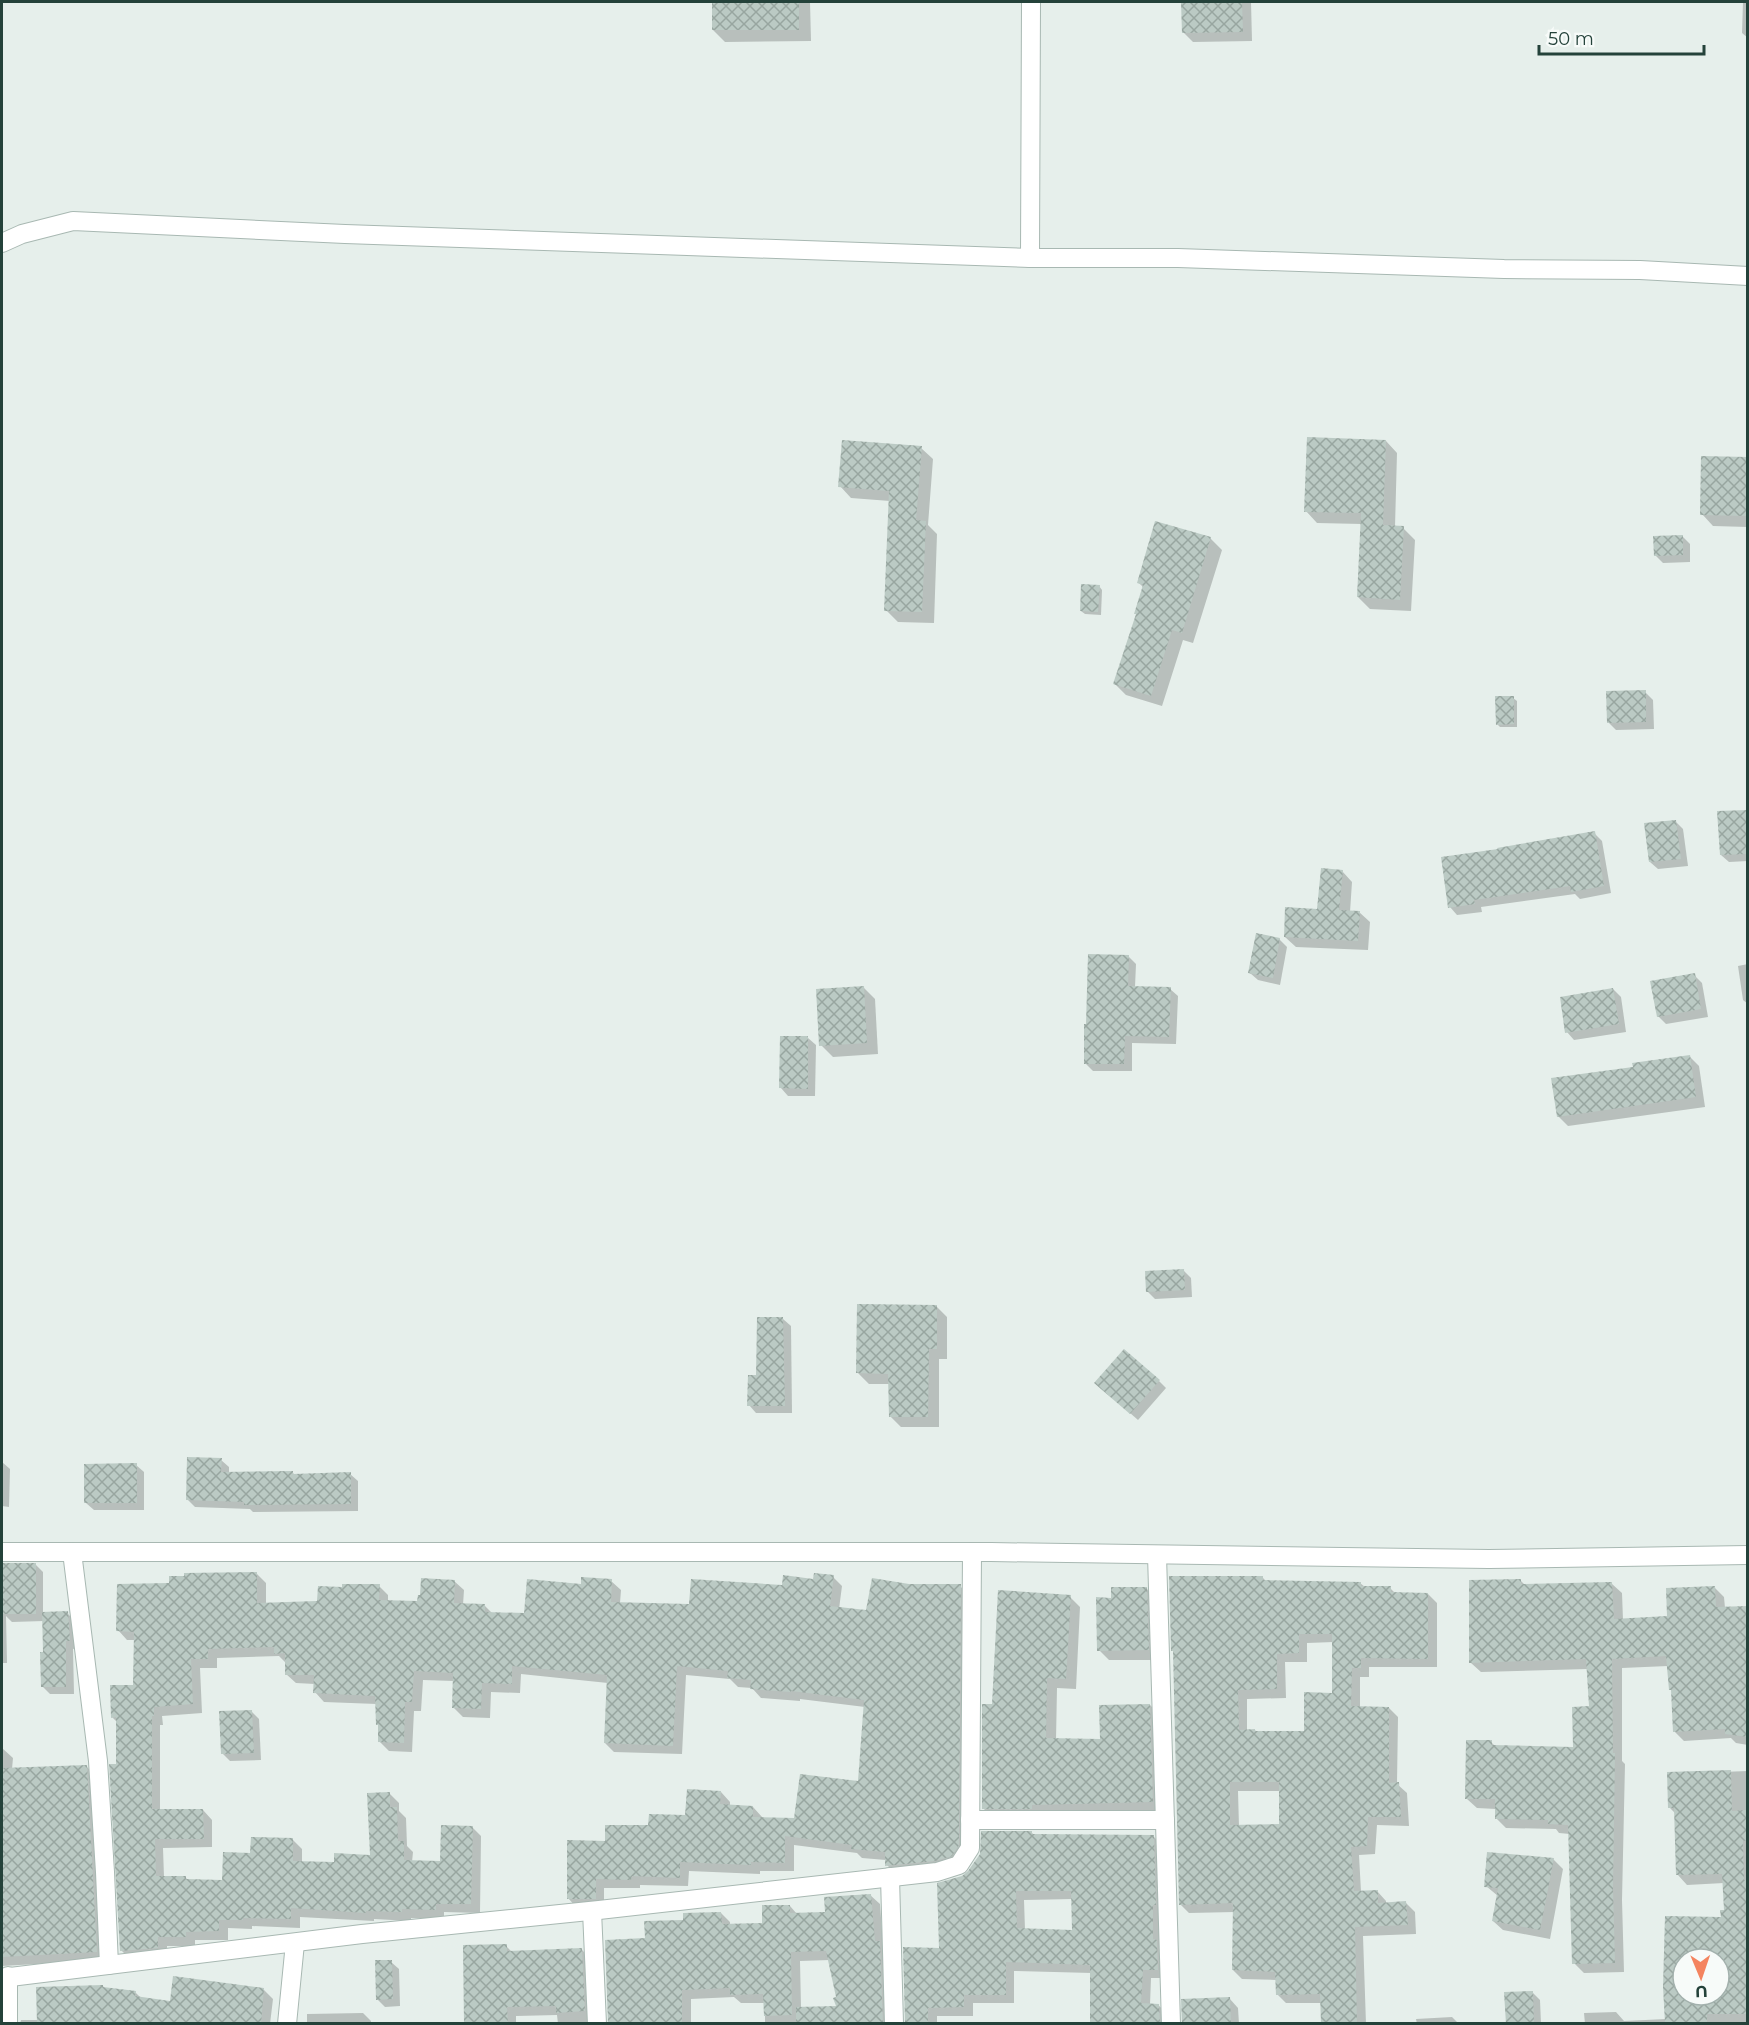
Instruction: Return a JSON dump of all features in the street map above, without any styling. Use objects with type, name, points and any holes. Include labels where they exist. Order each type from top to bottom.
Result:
[{"type":"street","points":[[1030,258],[1031,2]]},
{"type":"street","points":[[2,243],[22,234],[74,221],[345,234],[1030,258],[1178,258],[1504,269],[1640,270],[1748,276]]},
{"type":"street","points":[[2,1552],[972,1552],[1489,1559],[1748,1556]]},
{"type":"street","points":[[72,1552],[98,1761],[109,1965]]},
{"type":"street","points":[[8,2024],[5,1977],[362,1934],[592,1911],[936,1872],[959,1865],[970,1848],[972,1552]]},
{"type":"street","points":[[1157,1555],[1171,2024]]},
{"type":"street","points":[[970,1820],[1165,1820]]},
{"type":"street","points":[[890,1877],[894,2024]]},
{"type":"street","points":[[592,1911],[597,2024]]},
{"type":"street","points":[[286,2024],[295,1943]]},
{"type":"building","points":[[712,2],[799,2],[799,30],[712,30]]},
{"type":"building","points":[[1181,2],[1242,2],[1243,32],[1182,33]]},
{"type":"building","points":[[1307,437],[1386,440],[1383,525],[1404,526],[1400,600],[1357,597],[1361,513],[1304,512]]},
{"type":"building","points":[[842,440],[922,446],[916,520],[926,521],[922,612],[884,611],[889,491],[838,487]]},
{"type":"building","points":[[1701,456],[1748,457],[1748,516],[1700,515]]},
{"type":"building","points":[[1155,521],[1211,537],[1182,633],[1172,630],[1151,696],[1113,684],[1136,614],[1134,614],[1143,585],[1137,583]]},
{"type":"building","points":[[1683,535],[1683,555],[1654,556],[1653,536]]},
{"type":"building","points":[[1081,584],[1100,585],[1098,612],[1080,611]]},
{"type":"building","points":[[1646,690],[1646,722],[1607,723],[1606,691]]},
{"type":"building","points":[[1495,696],[1514,696],[1514,724],[1496,725]]},
{"type":"building","points":[[1748,810],[1748,854],[1720,855],[1717,811]]},
{"type":"building","points":[[1676,820],[1681,859],[1649,862],[1644,823]]},
{"type":"building","points":[[1595,831],[1604,886],[1571,892],[1570,886],[1474,900],[1475,904],[1448,908],[1441,857]]},
{"type":"building","points":[[1321,868],[1343,870],[1339,910],[1360,911],[1358,941],[1284,937],[1285,907],[1317,909]]},
{"type":"building","points":[[1256,933],[1280,938],[1273,978],[1248,973]]},
{"type":"building","points":[[1088,954],[1129,955],[1128,986],[1171,987],[1169,1037],[1125,1036],[1124,1064],[1084,1064]]},
{"type":"building","points":[[1695,973],[1701,1009],[1657,1017],[1650,981]]},
{"type":"building","points":[[864,986],[867,1043],[819,1046],[816,989]]},
{"type":"building","points":[[1613,988],[1619,1024],[1565,1033],[1560,997]]},
{"type":"building","points":[[780,1036],[808,1036],[808,1089],[779,1088]]},
{"type":"building","points":[[1690,1055],[1696,1097],[1557,1117],[1551,1078],[1633,1067],[1632,1063]]},
{"type":"building","points":[[1184,1269],[1185,1290],[1146,1292],[1145,1271]]},
{"type":"building","points":[[857,1304],[937,1305],[937,1349],[929,1349],[928,1417],[889,1417],[888,1374],[856,1373]]},
{"type":"building","points":[[757,1317],[783,1317],[785,1406],[747,1406],[748,1375],[756,1375]]},
{"type":"building","points":[[1124,1349],[1160,1380],[1130,1414],[1094,1383]]},
{"type":"building","points":[[187,1457],[222,1458],[221,1472],[293,1471],[293,1474],[351,1472],[351,1504],[244,1505],[244,1502],[186,1500]]},
{"type":"building","points":[[137,1463],[137,1503],[84,1503],[84,1464]]},
{"type":"building","points":[[3,1563],[36,1563],[36,1614],[2,1614]]},
{"type":"building","points":[[257,1572],[257,1603],[317,1601],[318,1586],[342,1587],[342,1584],[380,1584],[379,1600],[417,1601],[420,1595],[421,1578],[455,1580],[454,1603],[485,1604],[485,1612],[524,1613],[527,1579],[581,1584],[581,1577],[612,1579],[611,1602],[689,1604],[691,1579],[782,1585],[783,1575],[813,1579],[814,1573],[834,1575],[830,1606],[866,1610],[872,1578],[909,1584],[961,1584],[959,1845],[952,1856],[935,1861],[885,1866],[885,1852],[851,1849],[852,1845],[785,1836],[785,1863],[751,1862],[751,1865],[680,1862],[680,1878],[632,1876],[631,1880],[596,1879],[596,1899],[567,1899],[567,1840],[605,1841],[605,1825],[648,1825],[649,1814],[685,1815],[687,1789],[721,1791],[720,1804],[753,1806],[753,1817],[794,1818],[800,1774],[858,1781],[864,1700],[791,1691],[750,1689],[751,1680],[727,1678],[728,1671],[677,1666],[673,1746],[604,1743],[607,1675],[512,1666],[512,1684],[482,1683],[481,1709],[452,1708],[453,1673],[414,1671],[412,1702],[405,1702],[404,1743],[378,1742],[375,1696],[313,1693],[314,1675],[285,1675],[285,1653],[274,1654],[274,1647],[208,1649],[208,1659],[191,1659],[193,1704],[154,1707],[154,1716],[152,1716],[152,1809],[203,1809],[204,1839],[155,1839],[156,1876],[186,1876],[186,1879],[222,1880],[223,1852],[250,1853],[251,1837],[293,1838],[293,1861],[334,1862],[334,1853],[370,1855],[367,1793],[390,1792],[390,1807],[397,1807],[398,1841],[404,1841],[404,1860],[440,1861],[441,1825],[473,1826],[471,1904],[436,1904],[436,1910],[402,1909],[402,1912],[366,1911],[366,1913],[291,1908],[291,1919],[219,1920],[219,1931],[186,1932],[186,1937],[158,1937],[158,1948],[120,1951],[109,1764],[116,1764],[116,1717],[111,1718],[110,1685],[133,1685],[134,1632],[116,1631],[117,1584],[169,1583],[169,1576],[184,1576],[184,1573]]},
{"type":"building","points":[[1169,1576],[1263,1576],[1263,1580],[1361,1582],[1361,1586],[1391,1586],[1391,1592],[1428,1593],[1428,1659],[1361,1658],[1361,1668],[1352,1668],[1351,1706],[1389,1707],[1389,1783],[1399,1782],[1401,1817],[1368,1817],[1367,1846],[1351,1847],[1354,1891],[1378,1890],[1378,1903],[1406,1901],[1408,1925],[1355,1927],[1357,2024],[1321,2024],[1320,1994],[1276,1995],[1275,1972],[1232,1970],[1233,1903],[1179,1905],[1173,1651],[1171,1651]],"holes":[[[1299,1634],[1332,1634],[1332,1693],[1304,1692],[1304,1731],[1239,1730],[1238,1690],[1277,1689],[1277,1654],[1299,1653]],[[1230,1782],[1279,1782],[1279,1824],[1230,1825]]]},
{"type":"building","points":[[1521,1579],[1521,1584],[1612,1582],[1614,1619],[1667,1616],[1666,1588],[1715,1586],[1716,1607],[1748,1606],[1748,1737],[1725,1734],[1725,1729],[1673,1732],[1671,1690],[1669,1690],[1666,1656],[1612,1659],[1613,1753],[1615,1753],[1613,1889],[1615,1963],[1572,1964],[1568,1825],[1548,1824],[1548,1820],[1495,1819],[1495,1799],[1465,1799],[1466,1740],[1492,1740],[1492,1745],[1573,1747],[1572,1707],[1589,1706],[1586,1659],[1469,1663],[1469,1580]]},
{"type":"building","points":[[1111,1587],[1147,1587],[1149,1650],[1097,1651],[1096,1597],[1111,1598]]},
{"type":"building","points":[[998,1590],[1071,1595],[1066,1679],[1047,1678],[1046,1738],[1100,1739],[1099,1705],[1150,1704],[1153,1802],[1032,1805],[1032,1809],[982,1809],[982,1704],[992,1704]]},
{"type":"building","points":[[68,1611],[70,1641],[66,1641],[66,1687],[41,1687],[42,1612]]},
{"type":"building","points":[[252,1710],[254,1753],[221,1754],[219,1711]]},
{"type":"building","points":[[87,1765],[97,1952],[2,1957],[2,1768]]},
{"type":"building","points":[[1731,1770],[1732,1811],[1746,1810],[1748,1840],[1743,1841],[1744,1880],[1748,1880],[1748,2014],[1707,2014],[1707,2022],[1665,2023],[1663,1987],[1665,1916],[1721,1917],[1720,1910],[1724,1910],[1722,1874],[1676,1875],[1674,1808],[1668,1808],[1667,1772]]},
{"type":"building","points":[[981,1831],[1032,1831],[1032,1834],[1154,1835],[1156,1905],[1153,1905],[1153,1939],[1157,1940],[1158,1970],[1143,1970],[1141,2003],[1159,2004],[1160,2024],[1090,2024],[1090,1965],[1006,1962],[1006,1995],[964,1995],[964,2007],[928,2008],[928,2024],[905,2024],[903,1947],[939,1948],[937,1883],[962,1876],[980,1854]],"holes":[[[1016,1891],[1071,1891],[1072,1930],[1017,1928]]]},
{"type":"building","points":[[1487,1852],[1554,1858],[1540,1930],[1492,1921],[1498,1888],[1484,1887]]},
{"type":"building","points":[[871,1894],[875,1941],[880,1941],[883,2024],[796,2024],[796,2007],[836,2006],[826,1951],[791,1952],[792,2015],[764,2016],[763,1994],[730,1995],[730,1988],[682,1990],[682,2024],[608,2024],[605,1940],[645,1938],[644,1921],[683,1920],[683,1913],[721,1912],[722,1924],[762,1923],[762,1905],[790,1905],[790,1913],[825,1912],[824,1897]]},
{"type":"building","points":[[507,1944],[507,1951],[582,1948],[585,2011],[556,2013],[556,2006],[507,2007],[508,2024],[464,2024],[463,1945]]},
{"type":"building","points":[[375,1960],[392,1960],[393,1999],[376,2000]]},
{"type":"building","points":[[173,1976],[264,1988],[261,2024],[37,2024],[36,1987],[103,1985],[103,1987],[136,1991],[135,1996],[170,2001]]},
{"type":"building","points":[[1533,1991],[1534,2024],[1506,2024],[1504,1992]]},
{"type":"building","points":[[1230,1997],[1231,2024],[1182,2024],[1181,1999]]}]
